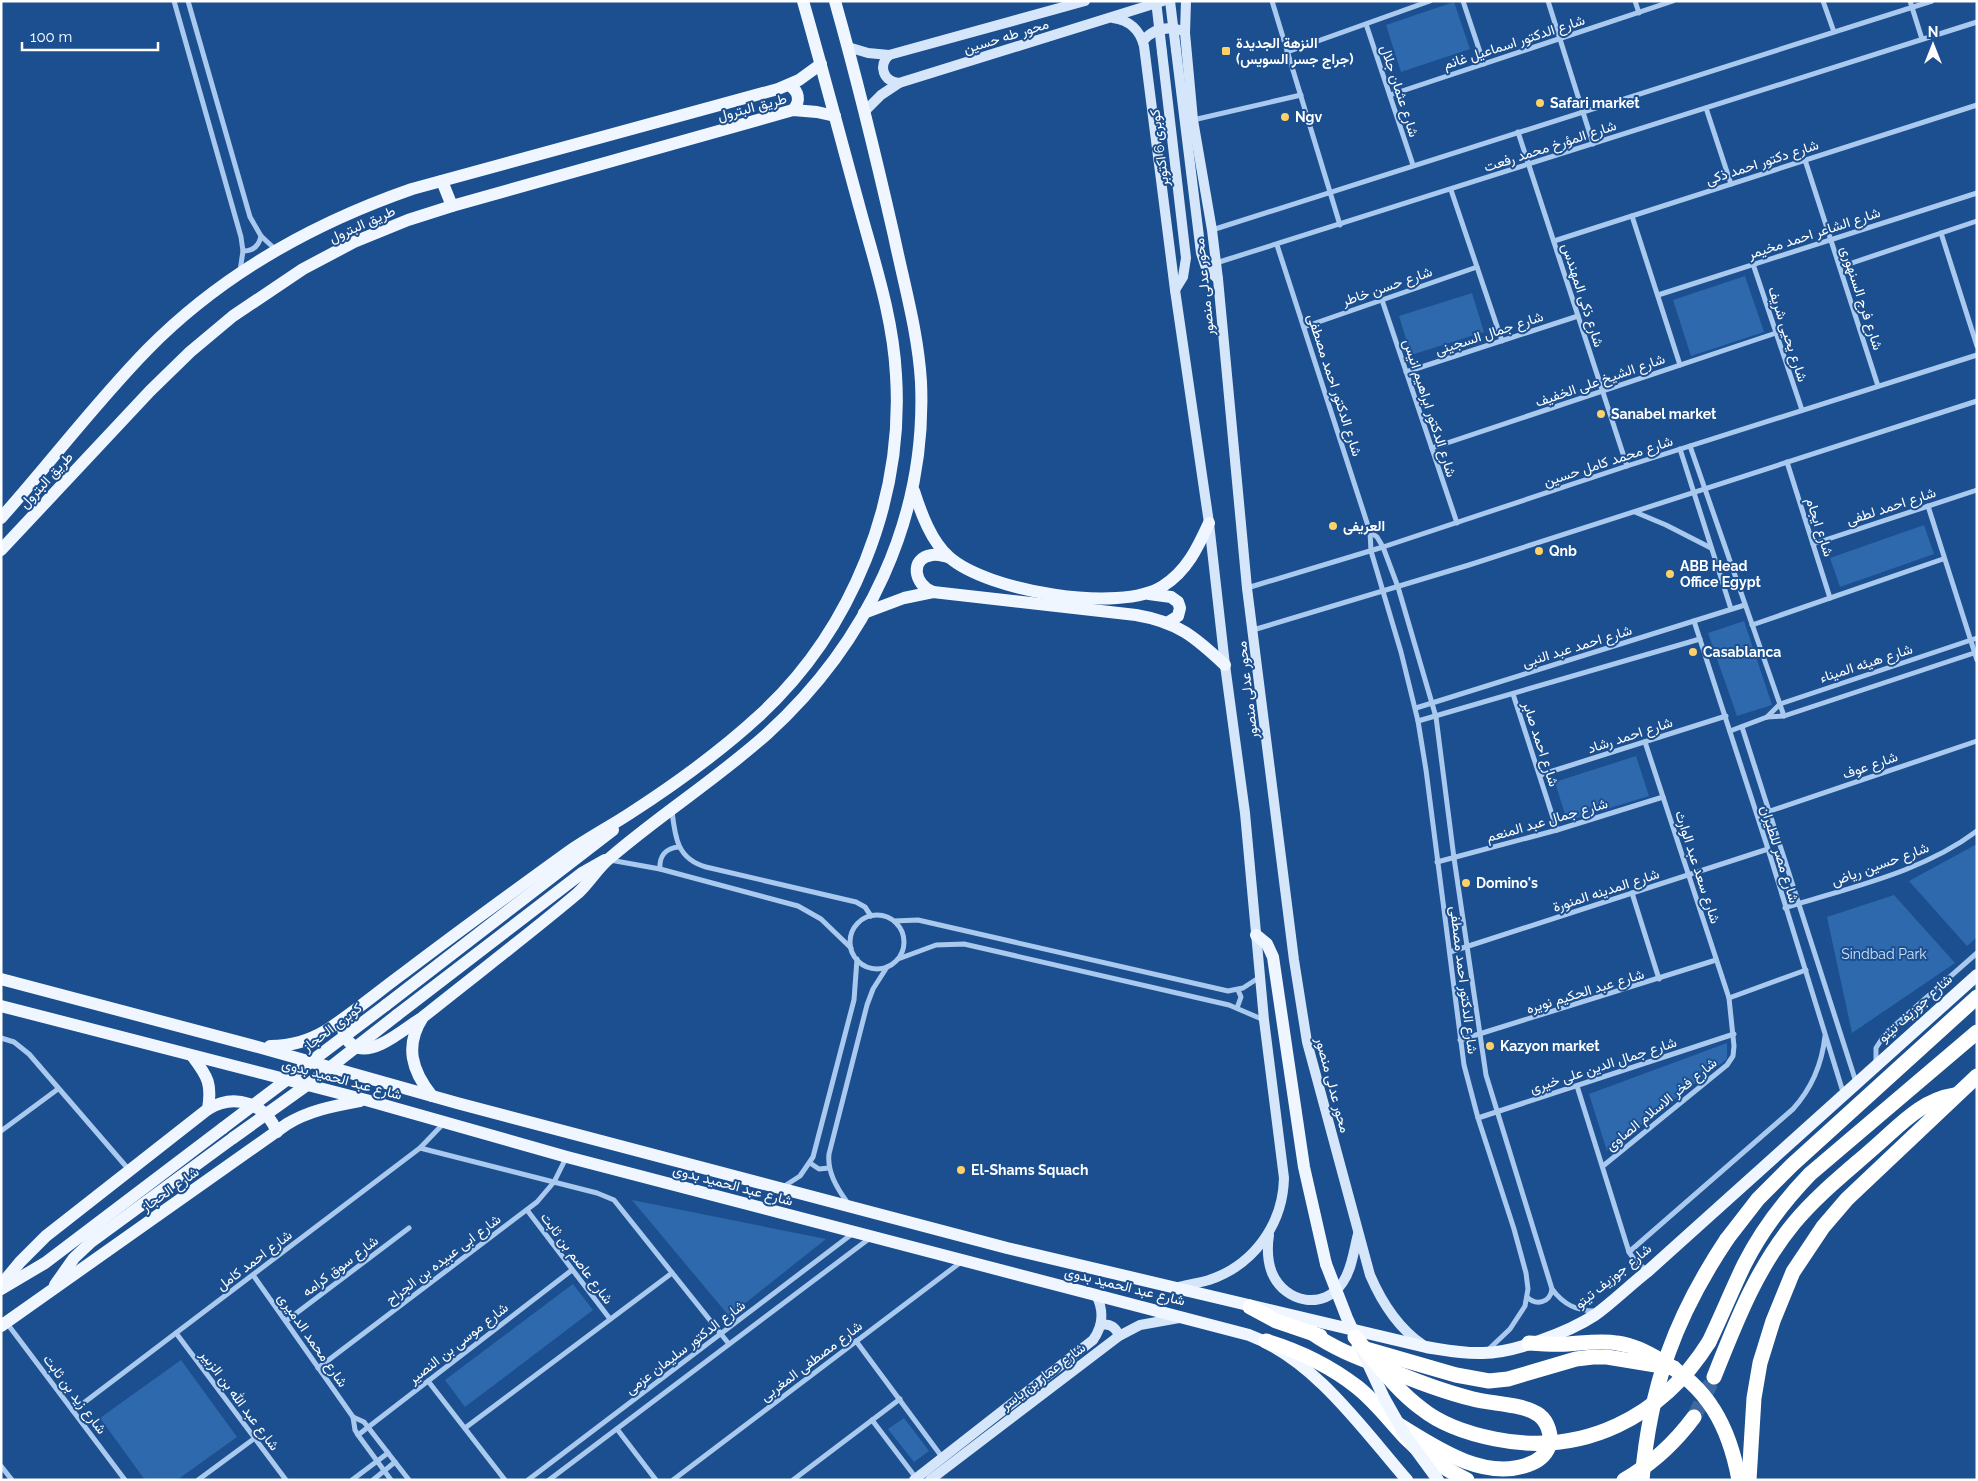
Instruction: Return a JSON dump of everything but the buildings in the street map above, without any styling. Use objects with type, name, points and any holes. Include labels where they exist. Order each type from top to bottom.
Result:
[{"type":"highway","points":[[1642,1480],[1645,1444],[1653,1400],[1665,1357],[1683,1314],[1704,1274],[1727,1239],[1758,1199],[1792,1166],[1977,998]]},
{"type":"highway","points":[[1355,1337],[1391,1382],[1422,1410],[1437,1419],[1485,1438],[1519,1443],[1551,1442],[1586,1438],[1627,1422],[1653,1405],[1677,1384],[1699,1359],[1754,1248],[1774,1216],[1797,1188],[1817,1168],[1977,1032]]},
{"type":"highway","points":[[1749,1480],[1754,1398],[1760,1363],[1772,1321],[1793,1272],[1823,1227],[1847,1199],[1977,1076]]},
{"type":"highway","points":[[1714,1377],[1745,1299],[1768,1260],[1794,1222],[1837,1180],[1920,1108],[1937,1099],[1956,1095]]},
{"type":"highway","points":[[1250,1307],[1276,1321],[1312,1333],[1472,1379],[1508,1379],[1576,1359],[1593,1357],[1607,1357],[1674,1368]]},
{"type":"highway","points":[[1312,1333],[1339,1350],[1425,1384],[1474,1400],[1532,1411],[1546,1423],[1550,1440],[1546,1451],[1539,1460],[1524,1467],[1497,1470],[1472,1464],[1455,1457],[1391,1420]]},
{"type":"highway","points":[[1266,1342],[1300,1353],[1341,1375],[1358,1388],[1391,1420],[1405,1438],[1442,1467],[1467,1480]]},
{"type":"highway","points":[[1529,1343],[1549,1345],[1592,1342],[1617,1343],[1642,1350],[1674,1368],[1692,1382],[1708,1400],[1720,1420],[1729,1441],[1739,1480]]},
{"type":"highway","points":[[1624,1480],[1653,1461],[1668,1448],[1694,1417]]},
{"type":"main road","points":[[258,1046],[282,1046],[306,1041],[327,1030],[566,853],[627,815],[684,775],[759,716],[793,681],[822,641],[851,593],[870,550],[882,514],[893,459],[897,393],[894,346],[883,291],[803,1]]},
{"type":"main road","points":[[344,1018],[343,1030],[347,1039],[355,1046],[365,1049],[376,1047],[422,1017],[579,892],[607,860],[747,751],[784,717],[833,662],[881,582],[897,545],[913,490],[921,406],[918,356],[910,308],[865,112],[834,1]]},
{"type":"main road","name":"محور طه حسين","points":[[848,48],[868,53],[889,55],[1085,1]]},
{"type":"main road","name":"كوبرى 6 اكتوبر","points":[[1156,1],[1186,258],[1183,278],[1175,290]]},
{"type":"main road","name":"محور طه حسين","points":[[865,112],[880,95],[899,83],[1113,18],[1162,1]]},
{"type":"main road","name":"كوبرى 6 اكتوبر","points":[[1170,1],[1201,253],[1206,268],[1218,279]]},
{"type":"main road","name":"محور عدلى منصور","points":[[1186,1],[1185,33],[1193,120],[1212,230],[1218,279],[1247,588],[1302,1012],[1316,1075],[1370,1274],[1380,1297],[1403,1328],[1426,1347]]},
{"type":"main road","points":[[1113,18],[1129,23],[1138,31],[1143,41],[1151,33],[1162,28],[1174,28],[1185,33]]},
{"type":"main road","name":"محور عدلى منصور","points":[[1143,41],[1175,290],[1209,523],[1225,665],[1245,813],[1264,1020],[1284,1178],[1280,1209],[1269,1234],[1250,1256],[1229,1271],[1209,1280],[1175,1288]]},
{"type":"main road","points":[[889,55],[883,65],[883,72],[891,82],[899,83]]},
{"type":"main road","name":"طريق البترول","points":[[1,518],[150,347],[189,311],[239,274],[305,234],[358,209],[412,189],[789,85],[821,64]]},
{"type":"main road","points":[[789,85],[798,96],[797,104],[793,110]]},
{"type":"main road","name":"طريق البترول","points":[[1,550],[170,371],[233,316],[278,284],[328,255],[390,227],[452,206],[793,110],[835,116]]},
{"type":"main road","points":[[442,181],[452,206]]},
{"type":"main road","points":[[913,490],[924,518],[948,557],[966,569],[984,577],[1042,593],[1096,598],[1149,594],[1170,597],[1178,602],[1180,608],[1178,616],[1167,623]]},
{"type":"main road","points":[[1149,594],[1171,582],[1186,566],[1209,523]]},
{"type":"main road","points":[[948,557],[930,555],[923,558],[918,564],[917,578],[926,590],[1136,615],[1167,623],[1192,636],[1225,665]]},
{"type":"main road","points":[[864,613],[904,598],[933,592]]},
{"type":"main road","name":"كوبرى الحجاز","points":[[1,1289],[53,1257],[386,1005],[599,842],[627,815]]},
{"type":"main road","points":[[53,1290],[74,1258],[91,1242],[314,1080],[578,876],[594,865],[607,860]]},
{"type":"main road","points":[[1256,935],[1268,944],[1273,957],[1304,1167],[1332,1284],[1374,1379],[1391,1412],[1405,1435],[1438,1480]]},
{"type":"main road","name":"شارع جوزيف تيتو","points":[[1175,1288],[1250,1307],[1455,1352],[1484,1353],[1505,1350],[1566,1331],[1602,1310],[1648,1271],[1977,975]]},
{"type":"main road","name":"شارع عبد الحميد بدوى","points":[[1,979],[258,1046],[432,1096],[851,1207],[1007,1248],[1175,1288]]},
{"type":"main road","name":"شارع عبد الحميد بدوى","points":[[1,1006],[193,1057],[366,1100],[567,1156],[1249,1335],[1266,1342],[1294,1360],[1324,1385],[1407,1480]]},
{"type":"main road","points":[[422,1017],[413,1036],[412,1055],[417,1073],[432,1096]]},
{"type":"main road","points":[[193,1057],[208,1078],[210,1091],[208,1109]]},
{"type":"main road","points":[[1,1285],[20,1262],[46,1236],[208,1109],[232,1100],[248,1103],[256,1106],[269,1117],[277,1132]]},
{"type":"main road","name":"شارع الحجاز","points":[[4,1324],[293,1120],[323,1108],[366,1100]]},
{"type":"main road","points":[[1269,1234],[1268,1257],[1276,1280],[1293,1297],[1312,1300],[1332,1293],[1343,1282],[1349,1268],[1358,1231]]},
{"type":"main road","points":[[1096,1295],[1101,1309],[1101,1325],[1107,1324],[1112,1326],[1117,1330],[1118,1336]]},
{"type":"main road","name":"شارع عمار بن ياسر","points":[[930,1480],[1118,1336],[1140,1325],[1184,1317]]},
{"type":"main road","name":"شارع عمار بن ياسر","points":[[915,1479],[1093,1340],[1101,1325]]},
{"type":"street","points":[[174,1],[241,237],[243,251],[239,274]]},
{"type":"street","points":[[188,1],[250,217],[261,236],[277,250]]},
{"type":"street","points":[[1272,1],[1340,225]]},
{"type":"street","points":[[1287,52],[1430,1]]},
{"type":"street","points":[[1462,1],[1484,64]]},
{"type":"street","points":[[1548,1],[1593,144]]},
{"type":"street","points":[[1635,1],[1639,13]]},
{"type":"street","name":"شارع الدكتور اسماعيل غانم","points":[[1390,94],[1673,1]]},
{"type":"street","points":[[1823,1],[1834,32]]},
{"type":"street","points":[[1910,1],[1922,39]]},
{"type":"street","name":"شارع المؤرخ محمد رفعت","points":[[1212,230],[1932,1]]},
{"type":"street","name":"شارع المؤرخ محمد رفعت","points":[[1216,264],[1977,22]]},
{"type":"street","name":"شارع عثمان جلال","points":[[1366,24],[1413,165]]},
{"type":"street","points":[[1193,120],[1300,95]]},
{"type":"street","name":"شارع دكتور احمد ذكى","points":[[1554,241],[1977,105]]},
{"type":"street","points":[[1706,108],[1731,184]]},
{"type":"street","name":"شارع ذكى المهندس","points":[[1518,132],[1626,466]]},
{"type":"street","name":"شارع فرج السنهورى","points":[[1805,160],[1878,386]]},
{"type":"street","points":[[1451,190],[1502,341]]},
{"type":"street","name":"شارع الشاعر احمد مخيمر","points":[[1658,295],[1977,193]]},
{"type":"street","points":[[1632,216],[1680,364]]},
{"type":"street","points":[[1840,267],[1977,221]]},
{"type":"street","points":[[1940,233],[1977,346]]},
{"type":"street","points":[[243,251],[254,248],[259,243],[261,236]]},
{"type":"street","name":"شارع الدكتور احمد مصطفى","points":[[1277,245],[1370,532],[1371,551],[1416,708],[1426,770],[1460,1040],[1478,1118],[1514,1229],[1526,1273],[1527,1297],[1525,1306],[1517,1321],[1484,1353]]},
{"type":"street","name":"شارع يحيى شريف","points":[[1753,264],[1802,410]]},
{"type":"street","name":"شارع حسن خاطر","points":[[1304,327],[1477,267]]},
{"type":"street","name":"شارع الدكتور ابراهيم انيس","points":[[1382,300],[1456,523]]},
{"type":"street","name":"شارع جمال السجينى","points":[[1406,372],[1578,316]]},
{"type":"street","name":"شارع الشيخ على الخفيف","points":[[1432,448],[1776,332]]},
{"type":"street","name":"شارع محمد كامل حسين","points":[[1247,588],[1383,548],[1626,466],[1977,355]]},
{"type":"street","points":[[1253,630],[1398,587],[1977,401]]},
{"type":"street","points":[[1690,446],[1784,716]]},
{"type":"street","points":[[1680,449],[1731,609]]},
{"type":"street","name":"شارع ايجام","points":[[1787,462],[1830,598]]},
{"type":"street","name":"شارع احمد لطفى","points":[[1813,544],[1977,490]]},
{"type":"street","points":[[1928,506],[1943,559],[1977,660]]},
{"type":"street","points":[[1635,512],[1666,524],[1711,548]]},
{"type":"street","name":"شارع الدكتور احمد مصطفى","points":[[1370,532],[1383,548],[1398,587],[1433,703],[1479,1036],[1490,1092],[1552,1289]]},
{"type":"street","points":[[1752,625],[1943,559]]},
{"type":"street","name":"شارع احمد عبد النبى","points":[[1416,708],[1745,605]]},
{"type":"street","name":"شارع مصر للطيران","points":[[1694,621],[1726,716],[1844,1093]]},
{"type":"street","name":"شارع هيئه الميناء","points":[[1767,717],[1780,704],[1977,638]]},
{"type":"street","name":"شارع احمد عبد النبى","points":[[1418,722],[1700,639]]},
{"type":"street","name":"شارع هيئه الميناء","points":[[1730,730],[1767,717],[1784,716],[1976,653]]},
{"type":"street","name":"شارع احمد صابر","points":[[1513,694],[1557,830]]},
{"type":"street","name":"شارع احمد رشاد","points":[[1540,776],[1726,716]]},
{"type":"street","name":"شارع مصر للطيران","points":[[1742,727],[1856,1082]]},
{"type":"street","name":"شارع عوف","points":[[1770,811],[1977,740]]},
{"type":"street","name":"شارع سعد عبد الوارث","points":[[1645,742],[1729,998]]},
{"type":"street","name":"شارع جمال عبد المنعم","points":[[1437,862],[1557,830],[1663,798]]},
{"type":"street","points":[[672,808],[679,847],[686,856],[701,865],[856,902],[865,907],[871,916]]},
{"type":"street","name":"شارع حسين رياض","points":[[1785,908],[1885,877],[1922,863],[1957,846],[1977,831]]},
{"type":"street","points":[[660,869],[659,863],[664,853],[673,847],[679,847]]},
{"type":"street","name":"شارع المدينه المنورة","points":[[1450,952],[1768,849]]},
{"type":"street","points":[[607,860],[660,869],[798,906],[821,919],[851,948],[856,959],[854,1000],[815,1149],[810,1163],[800,1176],[780,1188]]},
{"type":"street","points":[[1632,893],[1659,980]]},
{"type":"street","points":[[851,948],[851,936],[856,926],[871,916],[883,916],[894,921],[918,920],[1228,991],[1238,990],[1260,977]]},
{"type":"street","points":[[894,921],[904,936],[904,948],[898,959]]},
{"type":"street","points":[[851,1207],[838,1188],[829,1168],[830,1148],[867,1005],[873,989],[887,967],[898,959],[936,945],[964,944],[1237,1008],[1264,1020]]},
{"type":"street","points":[[1876,1066],[1876,1048],[1885,1034],[1977,953]]},
{"type":"street","points":[[856,959],[870,968],[887,967]]},
{"type":"street","name":"شارع عبد الحكيم نويره","points":[[1460,1040],[1479,1036],[1659,980],[1716,960]]},
{"type":"street","points":[[1729,998],[1806,970]]},
{"type":"street","points":[[1237,1008],[1241,997],[1238,990]]},
{"type":"street","name":"شارع فخر الاسلام الصاوى","points":[[1602,1166],[1727,1065],[1733,1056],[1734,1034],[1729,998]]},
{"type":"street","points":[[1628,1252],[1793,1109],[1808,1090],[1816,1074],[1822,1058],[1825,1033]]},
{"type":"street","name":"شارع جمال الدين على خيرى","points":[[1478,1118],[1734,1034]]},
{"type":"street","points":[[1,1038],[22,1047],[130,1171]]},
{"type":"street","points":[[1577,1086],[1628,1252],[1636,1262],[1648,1271]]},
{"type":"street","points":[[1,1131],[58,1090]]},
{"type":"street","name":"شارع احمد كامل","points":[[73,1411],[420,1148],[445,1122]]},
{"type":"street","points":[[420,1148],[597,1193],[614,1200],[729,1344]]},
{"type":"street","name":"شارع ابى عبيده بن الجراح","points":[[318,1368],[527,1210],[554,1182],[567,1156]]},
{"type":"street","points":[[810,1163],[818,1169],[829,1168]]},
{"type":"street","name":"شارع عاصم بن ثابت","points":[[527,1210],[610,1319]]},
{"type":"street","name":"شارع سوق كرامه","points":[[286,1321],[409,1228]]},
{"type":"street","name":"شارع الدكتور سليمان عزمى","points":[[528,1480],[854,1232]]},
{"type":"street","name":"شارع الدكتور سليمان عزمى","points":[[550,1480],[872,1236]]},
{"type":"street","name":"شارع مصطفى المغربى","points":[[673,1480],[963,1260]]},
{"type":"street","name":"شارع موسى بن النصير","points":[[358,1435],[572,1270]]},
{"type":"street","points":[[465,1428],[672,1273]]},
{"type":"street","name":"شارع محمد الدميرى","points":[[253,1275],[353,1417],[353,1423],[358,1435],[392,1480]]},
{"type":"street","points":[[1527,1297],[1534,1302],[1542,1302],[1549,1297],[1552,1289],[1562,1300],[1574,1308],[1588,1311],[1602,1310]]},
{"type":"street","name":"شارع زيد بن ثابت","points":[[4,1324],[125,1480]]},
{"type":"street","name":"شارع عبد الله بن الزبير","points":[[176,1333],[286,1480]]},
{"type":"street","points":[[856,1342],[942,1458]]},
{"type":"street","points":[[428,1381],[506,1480]]},
{"type":"street","points":[[793,1480],[900,1399]]},
{"type":"street","name":"شارع محمد الدميرى","points":[[353,1417],[359,1419],[368,1427],[409,1480]]},
{"type":"street","points":[[872,1420],[915,1479]]},
{"type":"street","points":[[617,1428],[656,1480]]},
{"type":"street","points":[[198,1480],[255,1438]]},
{"type":"street","points":[[352,1480],[388,1453]]},
{"type":"street","points":[[373,1480],[395,1462]]},
{"type":"street","points":[[1,1466],[12,1480]]},
{"type":"green space","points":[[1454,2],[1470,49],[1401,72],[1386,25]]},
{"type":"green space","points":[[1745,276],[1764,332],[1691,356],[1673,300]]},
{"type":"green space","points":[[1472,293],[1484,332],[1411,355],[1399,316]]},
{"type":"green space","points":[[1924,525],[1934,554],[1840,587],[1830,558]]},
{"type":"green space","points":[[1744,621],[1772,705],[1737,716],[1708,633]]},
{"type":"green space","points":[[1636,756],[1649,796],[1567,821],[1555,782]]},
{"type":"green space","points":[[1977,844],[1977,937],[1967,946],[1909,881]]},
{"type":"green space","name":"Sindbad Park","points":[[1894,895],[1955,963],[1852,1033],[1827,917]]},
{"type":"green space","points":[[1727,1043],[1727,1059],[1607,1151],[1589,1094]]},
{"type":"green space","points":[[632,1200],[826,1239],[729,1316]]},
{"type":"green space","points":[[573,1284],[593,1310],[465,1407],[445,1380]]},
{"type":"green space","points":[[181,1360],[237,1437],[177,1480],[145,1480],[100,1418]]},
{"type":"green space","points":[[904,1418],[929,1451],[914,1462],[888,1429]]},
{"type":"tunnel","points":[[1694,1417],[1714,1377]]},
{"type":"place","name":"النزهة الجديدة (جراج جسر السويس)","points":[[1226,51]]},
{"type":"place","name":"Safari market","points":[[1540,103]]},
{"type":"place","name":"Ngv","points":[[1285,117]]},
{"type":"place","name":"Sanabel market","points":[[1601,414]]},
{"type":"place","name":"العريفى","points":[[1333,526]]},
{"type":"place","name":"Qnb","points":[[1539,551]]},
{"type":"place","name":"ABB Head Office Egypt","points":[[1670,574]]},
{"type":"place","name":"Casablanca","points":[[1693,652]]},
{"type":"place","name":"Domino's","points":[[1466,883]]},
{"type":"place","name":"Kazyon market","points":[[1490,1046]]},
{"type":"place","name":"El-Shams Squach","points":[[961,1170]]}]
